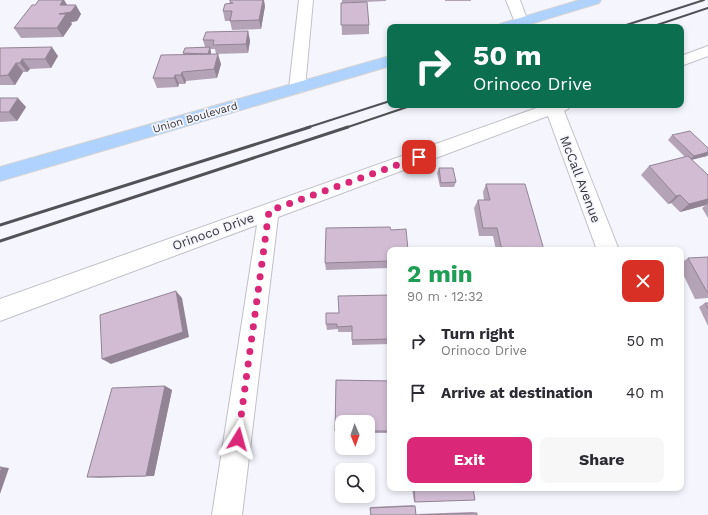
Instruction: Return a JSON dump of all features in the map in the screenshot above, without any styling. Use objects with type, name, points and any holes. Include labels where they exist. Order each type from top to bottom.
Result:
[{"type":"main road","points":[[515,24],[594,0]]},
{"type":"main road","name":"Union Boulevard","points":[[0,174],[387,62]]},
{"type":"street","points":[[297,88],[306,0]]},
{"type":"street","points":[[513,0],[521,22]]},
{"type":"street","points":[[684,60],[708,51]]},
{"type":"street","name":"Orinoco Drive","points":[[0,310],[552,108]]},
{"type":"street","name":"McCall Avenue","points":[[559,108],[607,247]]},
{"type":"street","points":[[227,515],[269,211]]},
{"type":"building","points":[[39,0],[63,0],[60,5],[76,5],[71,12],[59,14],[66,14],[57,28],[14,28],[32,5],[35,5]]},
{"type":"building","points":[[230,0],[263,0],[259,20],[230,21],[232,11],[223,11],[225,4],[233,3],[230,2]]},
{"type":"building","points":[[367,2],[369,25],[341,25],[341,3]]},
{"type":"building","points":[[248,31],[246,44],[213,45],[214,40],[203,40],[206,32]]},
{"type":"building","points":[[52,47],[45,59],[22,59],[20,63],[16,63],[8,75],[0,76],[0,48]]},
{"type":"building","points":[[210,47],[208,54],[183,53],[185,48]]},
{"type":"building","points":[[218,54],[214,69],[182,72],[181,75],[175,75],[174,78],[153,78],[161,55]]},
{"type":"building","points":[[0,98],[18,98],[9,112],[0,112]]},
{"type":"building","points":[[690,131],[708,148],[708,152],[694,156],[672,135]]},
{"type":"building","points":[[688,156],[708,175],[708,199],[689,204],[680,195],[676,196],[649,166]]},
{"type":"building","points":[[439,168],[453,168],[456,182],[441,183]]},
{"type":"building","points":[[486,184],[525,184],[543,247],[501,247],[497,228],[483,228],[478,200],[490,200]]},
{"type":"building","points":[[390,227],[391,230],[406,229],[408,247],[387,247],[387,261],[325,263],[326,228]]},
{"type":"building","points":[[708,257],[708,292],[707,292],[688,258]]},
{"type":"building","points":[[176,291],[183,332],[102,359],[100,315]]},
{"type":"building","points":[[387,295],[387,339],[352,340],[352,326],[337,327],[337,324],[326,324],[326,313],[339,313],[338,296]]},
{"type":"building","points":[[336,380],[387,381],[387,431],[375,431],[375,415],[335,415]]},
{"type":"building","points":[[165,386],[146,476],[87,477],[112,388]]},
{"type":"building","points":[[414,491],[474,491],[475,500],[415,502]]},
{"type":"building","points":[[415,506],[416,515],[371,515],[370,508]]},
{"type":"building","points":[[477,513],[477,515],[420,515]]},
{"type":"railway","points":[[629,24],[704,0]]},
{"type":"railway","points":[[660,24],[708,8]]},
{"type":"railway","points":[[306,128],[387,102]]},
{"type":"railway","points":[[347,127],[404,108]]},
{"type":"railway","points":[[0,225],[310,127]]},
{"type":"railway","points":[[0,241],[347,127]]},
{"type":"route","points":[[238,439],[269,211],[419,157]]}]
